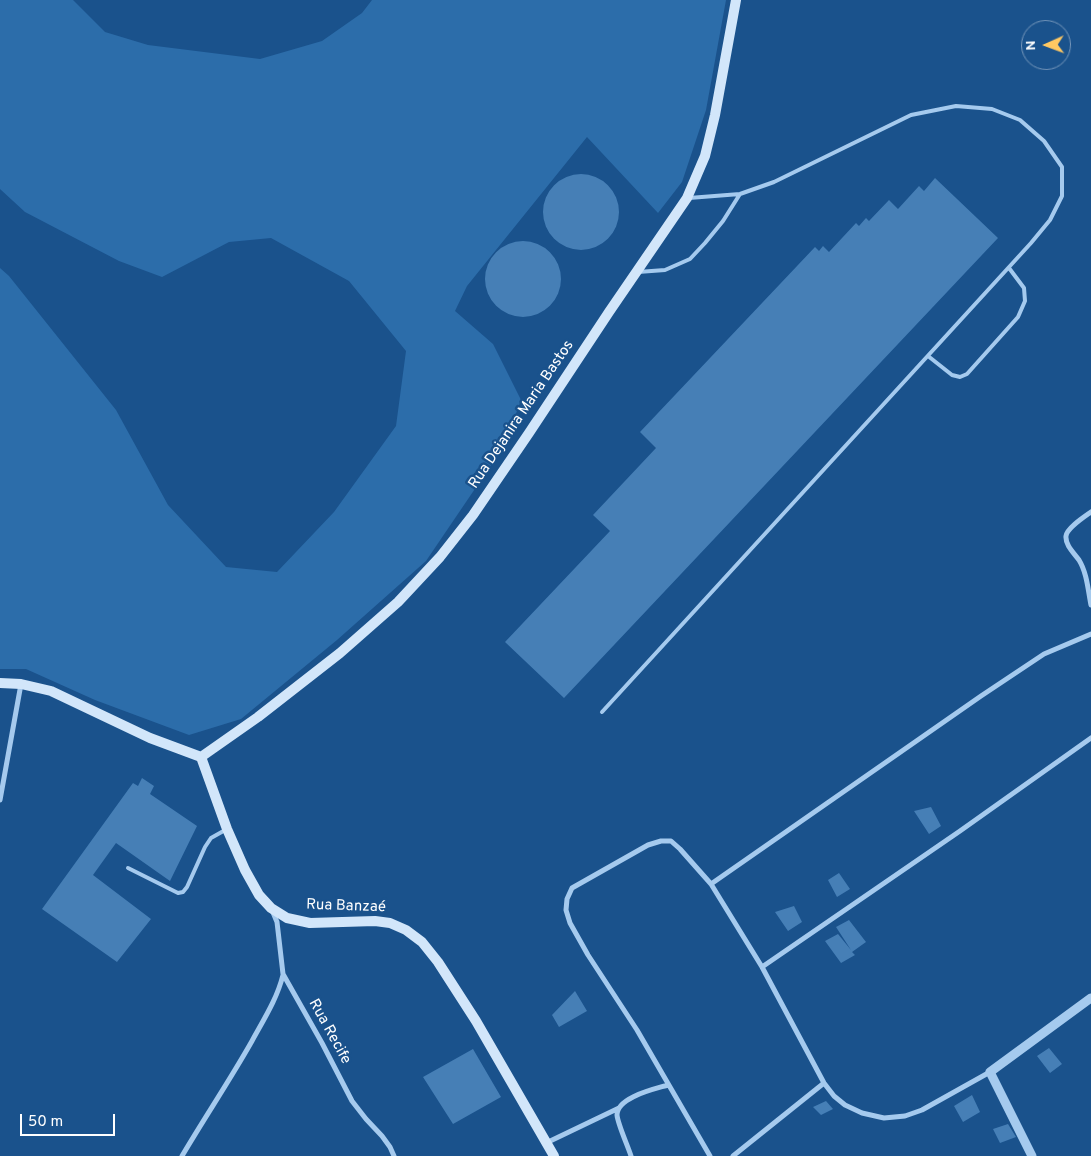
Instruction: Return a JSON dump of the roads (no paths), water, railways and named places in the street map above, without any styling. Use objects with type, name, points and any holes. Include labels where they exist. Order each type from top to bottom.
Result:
[{"type":"main road","name":"Rua Dejanira Maria Bastos","points":[[201,757],[258,717],[340,653],[398,602],[440,557],[473,515],[687,198],[706,156],[736,0]]},
{"type":"main road","points":[[0,683],[21,684],[51,691],[150,738],[201,757]]},
{"type":"main road","name":"Rua Banzaé","points":[[201,757],[227,829],[245,870],[259,895],[271,908],[287,918],[310,922],[376,921],[390,923],[406,930],[422,942],[438,962],[476,1021],[554,1156]]},
{"type":"street","points":[[1091,512],[1069,530],[1066,537],[1068,546],[1079,561],[1086,580],[1091,605]]},
{"type":"street","points":[[711,884],[1044,654],[1091,634]]},
{"type":"street","points":[[0,800],[21,684]]},
{"type":"street","points":[[762,966],[1091,738]]},
{"type":"street","points":[[710,1156],[637,1030],[588,955],[570,923],[566,910],[567,899],[572,888],[648,845],[661,841],[672,842],[711,884],[762,966],[824,1083],[834,1096],[845,1105],[862,1113],[884,1118],[905,1116],[922,1110],[990,1072],[1091,998]]},
{"type":"street","name":"Rua Recife","points":[[271,908],[277,922],[283,974],[352,1101],[382,1136],[394,1156]]},
{"type":"street","points":[[182,1156],[238,1067],[261,1026],[275,999],[283,974]]},
{"type":"street","points":[[990,1072],[1032,1156]]},
{"type":"street","points":[[733,1156],[824,1083]]},
{"type":"street","points":[[546,1143],[619,1108],[636,1096],[668,1085]]},
{"type":"street","points":[[619,1108],[617,1115],[631,1156]]},
{"type":"lane","points":[[602,712],[1031,243],[1050,220],[1062,196],[1062,167],[1044,141],[1020,120],[992,109],[956,106],[911,115],[774,182],[740,194],[687,198]]},
{"type":"lane","points":[[636,272],[665,270],[690,259],[723,221],[740,194]]},
{"type":"lane","points":[[928,356],[952,375],[960,377],[967,374],[1018,317],[1025,301],[1024,288],[1009,268]]},
{"type":"lane","points":[[128,868],[178,893],[183,892],[211,838],[227,829]]}]
